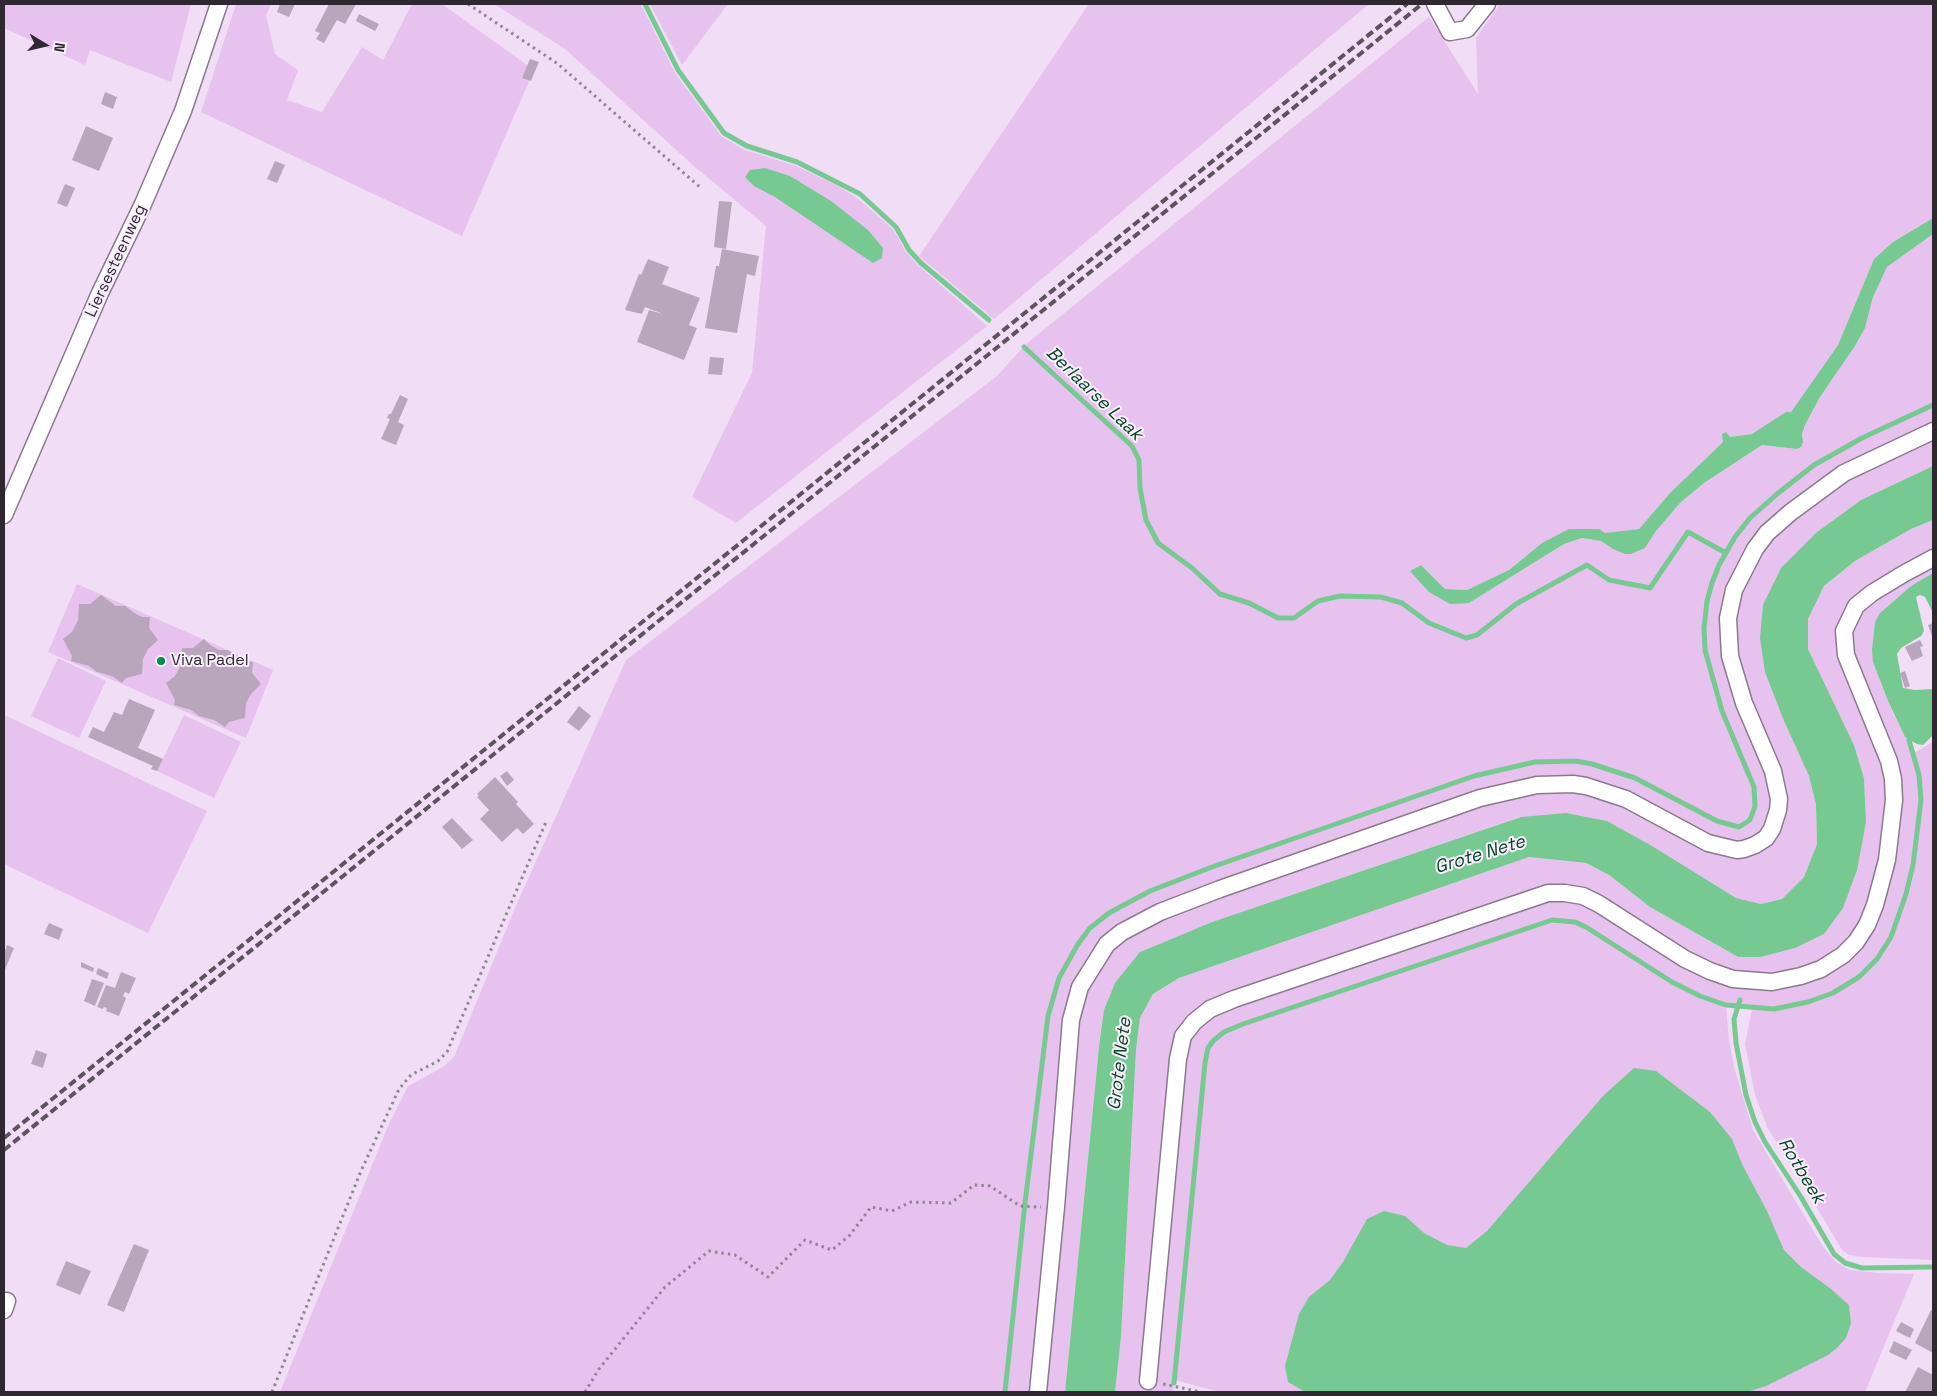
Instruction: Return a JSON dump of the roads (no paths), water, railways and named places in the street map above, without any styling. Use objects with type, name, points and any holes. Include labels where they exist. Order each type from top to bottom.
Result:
[{"type":"street","name":"Liersesteenweg","points":[[4,515],[100,294],[143,204],[184,111],[219,4]]},
{"type":"street","points":[[1435,4],[1450,32],[1467,29],[1486,4]]},
{"type":"street","points":[[1038,1392],[1056,1207],[1071,1020],[1080,987],[1107,944],[1122,932],[1160,912],[1220,889],[1480,798],[1537,785],[1573,784],[1586,786],[1626,799],[1708,843],[1737,850],[1744,850],[1755,845],[1766,838],[1772,829],[1778,810],[1779,799],[1773,771],[1744,703],[1730,656],[1728,618],[1734,590],[1755,550],[1767,533],[1791,512],[1844,474],[1933,431]]},
{"type":"street","points":[[1148,1381],[1178,1059],[1183,1036],[1194,1022],[1210,1009],[1234,999],[1548,894],[1565,893],[1583,896],[1685,958],[1710,971],[1733,979],[1772,982],[1801,976],[1821,969],[1843,955],[1856,942],[1867,925],[1875,905],[1887,860],[1894,800],[1893,779],[1889,761],[1846,655],[1844,631],[1856,606],[1872,593],[1904,573],[1933,558]]},
{"type":"water","points":[[765,168],[790,176],[831,201],[868,230],[883,248],[882,258],[873,263],[775,197],[754,186],[745,177],[750,170]]},
{"type":"water","points":[[1933,218],[1933,234],[1887,267],[1873,297],[1865,328],[1820,397],[1805,425],[1801,447],[1797,449],[1762,445],[1704,483],[1680,503],[1656,531],[1645,548],[1631,554],[1625,554],[1613,549],[1601,541],[1582,538],[1564,544],[1469,603],[1450,604],[1429,592],[1410,571],[1421,565],[1445,589],[1467,590],[1509,570],[1542,543],[1569,529],[1599,529],[1605,533],[1639,529],[1670,493],[1723,442],[1722,434],[1726,432],[1730,437],[1752,434],[1786,412],[1791,412],[1838,345],[1874,259],[1893,242]]},
{"type":"water","name":"Grote Nete","points":[[1933,466],[1933,520],[1911,529],[1855,561],[1824,586],[1808,619],[1808,649],[1854,745],[1864,778],[1866,822],[1857,870],[1843,908],[1824,934],[1795,948],[1760,957],[1738,957],[1650,907],[1609,875],[1586,863],[1529,857],[1179,978],[1153,994],[1140,1018],[1136,1050],[1121,1337],[1115,1392],[1065,1392],[1104,1010],[1115,983],[1140,952],[1212,922],[1521,817],[1566,813],[1607,821],[1652,846],[1736,898],[1761,904],[1782,899],[1804,877],[1817,844],[1816,805],[1809,776],[1784,721],[1765,672],[1760,638],[1763,605],[1781,568],[1817,532],[1861,500]]},
{"type":"water","points":[[1933,573],[1933,613],[1925,597],[1920,595],[1916,597],[1924,631],[1921,636],[1901,648],[1897,654],[1903,688],[1915,690],[1933,689],[1933,735],[1923,745],[1917,744],[1905,737],[1888,701],[1873,662],[1872,650],[1875,622],[1880,613],[1911,586]]},
{"type":"water","points":[[1634,1068],[1656,1071],[1710,1112],[1732,1139],[1742,1164],[1767,1211],[1784,1250],[1801,1267],[1849,1305],[1851,1323],[1846,1338],[1838,1347],[1828,1355],[1766,1386],[1747,1392],[1305,1392],[1288,1382],[1285,1366],[1299,1314],[1309,1297],[1330,1280],[1343,1262],[1367,1219],[1384,1211],[1405,1216],[1424,1233],[1447,1245],[1466,1248],[1487,1231],[1603,1096]]},
{"type":"waterway","name":"Berlaarse Laak","points":[[645,4],[678,70],[724,133],[747,146],[797,162],[860,194],[896,227],[909,250],[921,263],[989,320]]},
{"type":"waterway","name":"Berlaarse Laak","points":[[1024,347],[1132,446],[1139,460],[1140,488],[1146,520],[1158,543],[1192,568],[1220,594],[1249,603],[1278,618],[1294,618],[1318,601],[1340,596],[1381,597],[1402,603],[1429,623],[1466,638],[1477,635],[1516,604],[1587,565],[1609,580],[1650,588],[1688,532],[1726,553]]},
{"type":"waterway","points":[[1005,1392],[1025,1203],[1048,1016],[1059,978],[1078,944],[1090,928],[1109,913],[1150,891],[1212,867],[1474,776],[1535,762],[1576,761],[1592,764],[1635,778],[1717,821],[1739,827],[1750,820],[1755,806],[1754,787],[1722,711],[1705,650],[1704,628],[1707,601],[1719,565],[1735,537],[1750,518],[1814,465],[1862,438],[1933,405]]},
{"type":"waterway","points":[[1174,1383],[1205,1063],[1208,1048],[1213,1041],[1224,1032],[1243,1024],[1552,920],[1575,922],[1586,927],[1672,982],[1700,996],[1726,1005],[1774,1009],[1808,1002],[1833,993],[1859,977],[1877,959],[1891,937],[1906,894],[1913,865],[1921,800],[1919,775],[1909,740]]},
{"type":"waterway","name":"Rotbeek","points":[[1740,1000],[1734,1019],[1736,1043],[1746,1095],[1755,1122],[1765,1142],[1801,1197],[1834,1254],[1845,1263],[1862,1268],[1933,1267]]},
{"type":"railway","points":[[4,1138],[1407,4]]},
{"type":"railway","points":[[4,1150],[1422,4]]},
{"type":"place","name":"Viva Padel","points":[[161,661]]}]
